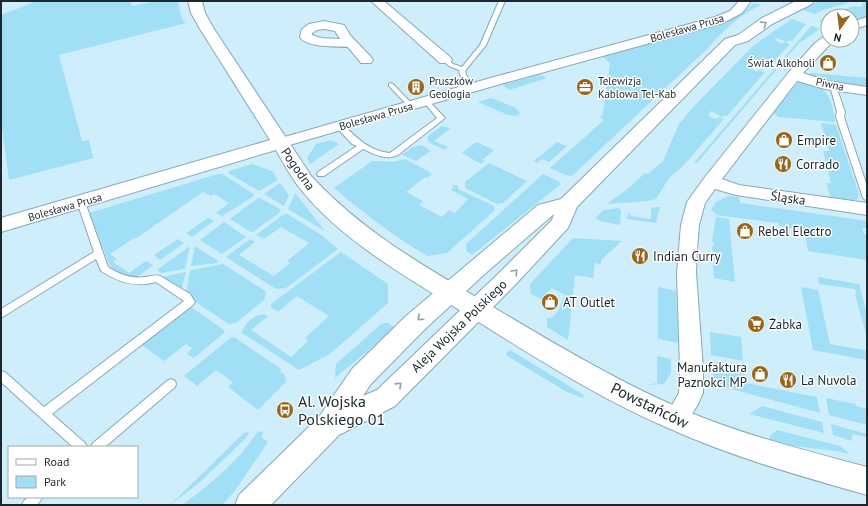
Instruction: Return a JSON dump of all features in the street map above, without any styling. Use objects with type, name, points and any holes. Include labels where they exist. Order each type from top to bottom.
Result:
[{"type":"main road","name":"Pogodna","points":[[195,1],[198,13],[207,29],[305,181],[317,196],[348,226],[367,240],[449,292]]},
{"type":"main road","name":"Aleja Wojska Polskiego","points":[[730,42],[731,33],[748,18],[759,11],[782,1]]},
{"type":"main road","name":"Aleja Wojska Polskiego","points":[[329,426],[386,398],[507,279],[561,223],[568,204],[730,42],[743,38],[767,21],[807,1]]},
{"type":"main road","name":"Bolesława Prusa","points":[[1,225],[280,143]]},
{"type":"main road","name":"Aleja Wojska Polskiego","points":[[250,505],[329,426],[361,377],[415,323],[545,210],[568,204]]},
{"type":"main road","name":"Powstańców","points":[[449,292],[606,384],[676,419],[748,446],[867,481]]},
{"type":"street","points":[[377,1],[445,60]]},
{"type":"street","name":"Bolesława Prusa","points":[[280,143],[723,19],[740,8],[745,1]]},
{"type":"street","points":[[352,44],[366,60]]},
{"type":"street","points":[[676,419],[689,399],[691,388],[687,255],[690,222],[696,202],[794,75],[810,56],[820,47]]},
{"type":"street","name":"Piwna","points":[[794,75],[833,86],[867,91]]},
{"type":"street","name":"Śląska","points":[[711,181],[736,190],[867,209]]},
{"type":"lane","points":[[473,88],[463,75],[463,69],[483,45],[502,1]]},
{"type":"lane","points":[[445,60],[463,69]]},
{"type":"lane","points":[[391,85],[411,106]]},
{"type":"lane","points":[[833,86],[841,112],[840,117],[867,198]]},
{"type":"lane","points":[[340,126],[350,138],[362,146],[381,154],[396,153],[440,118],[426,101]]},
{"type":"lane","points":[[321,174],[362,146]]},
{"type":"lane","points":[[44,414],[190,302],[187,297],[157,278],[147,282],[137,280],[126,281],[104,268],[81,202]]},
{"type":"lane","points":[[1,314],[98,253]]},
{"type":"lane","points":[[1,375],[80,446]]},
{"type":"lane","points":[[98,446],[171,384]]},
{"type":"lane","points":[[28,505],[36,498]]},
{"type":"green space","points":[[37,1],[130,1],[132,6],[157,1],[178,1],[182,19],[186,23],[59,55],[82,141],[89,140],[93,158],[9,180],[1,121],[1,15]]},
{"type":"green space","points":[[820,1],[847,1],[846,2],[848,3],[830,8],[820,8],[820,12],[815,14],[801,9]]},
{"type":"green space","points":[[867,2],[867,17],[860,19],[860,8],[848,8],[863,6],[861,4]]},
{"type":"green space","points":[[754,3],[761,5],[738,19],[725,30],[707,49],[575,173],[571,176],[566,175],[550,168],[604,120],[600,117],[603,114],[610,63],[602,56],[728,22]]},
{"type":"green space","points":[[792,19],[806,24],[792,41],[789,40],[787,42],[777,38],[775,40],[782,44],[784,42],[790,44],[767,69],[764,68],[763,70],[753,66],[750,68],[757,72],[759,70],[765,72],[727,116],[724,115],[722,117],[711,111],[708,114],[710,117],[716,119],[718,117],[724,119],[684,165],[669,178],[656,199],[607,204],[630,187],[645,173],[648,174],[663,161],[679,124],[696,104],[754,45]]},
{"type":"green space","points":[[811,26],[820,29],[799,43],[697,163],[694,163]]},
{"type":"green space","points":[[812,73],[867,78],[867,87],[834,84],[808,76]]},
{"type":"green space","points":[[540,74],[547,78],[509,90],[503,85]]},
{"type":"green space","points":[[798,82],[815,85],[826,93],[832,105],[835,122],[779,117],[773,113]]},
{"type":"green space","points":[[491,98],[516,108],[520,113],[517,116],[508,115],[478,102]]},
{"type":"green space","points":[[821,123],[836,125],[859,194],[858,199],[844,201],[831,198],[826,183],[831,183],[823,151],[829,151]]},
{"type":"green space","points":[[442,126],[451,128],[434,141],[448,147],[445,150],[430,143],[427,139],[428,136]]},
{"type":"green space","points":[[331,140],[339,144],[310,164],[307,158],[316,144]]},
{"type":"green space","points":[[476,142],[494,150],[482,160],[485,161],[481,164],[462,153]]},
{"type":"green space","points":[[557,142],[567,146],[549,162],[542,159],[537,163],[534,161]]},
{"type":"green space","points":[[422,145],[431,151],[416,161],[402,155],[413,147]]},
{"type":"green space","points":[[405,159],[432,174],[427,178],[425,177],[406,192],[423,201],[419,205],[442,217],[449,210],[455,213],[468,199],[451,190],[453,185],[458,185],[458,189],[494,206],[495,210],[447,253],[428,256],[403,241],[334,188],[372,161],[394,162]]},
{"type":"green space","points":[[489,163],[527,181],[503,203],[497,204],[465,188],[465,182]]},
{"type":"green space","points":[[252,164],[272,171],[278,180],[259,191],[228,173],[229,171]]},
{"type":"green space","points":[[222,174],[254,194],[254,196],[222,216],[216,213],[229,203],[214,194],[211,196],[203,192],[135,239],[134,238],[110,254],[117,259],[113,262],[129,273],[146,261],[153,265],[137,277],[123,276],[110,266],[89,213]]},
{"type":"green space","points":[[543,174],[561,184],[472,255],[467,252],[466,244]]},
{"type":"green space","points":[[280,183],[289,195],[284,206],[264,194]]},
{"type":"green space","points":[[295,193],[325,231],[288,209]]},
{"type":"green space","points":[[729,196],[739,197],[740,203],[867,221],[867,228],[862,228],[864,234],[867,235],[867,260],[808,251],[804,230],[779,226],[778,223],[717,215],[711,210],[716,202]]},
{"type":"green space","points":[[258,198],[280,209],[279,213],[253,232],[230,219]]},
{"type":"green space","points":[[660,207],[656,223],[627,219],[628,213],[631,214],[631,216],[651,219],[651,208]]},
{"type":"green space","points":[[619,208],[621,211],[620,225],[601,221],[595,218],[604,210]]},
{"type":"green space","points":[[287,214],[323,236],[338,249],[286,288],[276,289],[226,257],[250,239],[255,242],[239,255],[274,276],[290,263],[287,261],[309,243],[281,227],[264,239],[256,235],[283,215]]},
{"type":"green space","points":[[716,217],[729,219],[735,282],[714,278],[712,246],[714,246],[714,243],[712,241]]},
{"type":"green space","points":[[208,218],[214,221],[192,237],[186,233]]},
{"type":"green space","points":[[224,222],[246,237],[222,254],[200,240]]},
{"type":"green space","points":[[573,238],[622,241],[601,260],[601,264],[595,263],[593,278],[575,275],[568,340],[547,327],[547,318],[550,318],[556,314],[565,295],[552,288],[541,299],[531,294],[530,284]]},
{"type":"green space","points":[[178,239],[184,243],[160,260],[154,255]]},
{"type":"green space","points":[[190,246],[185,269],[161,273],[157,270]]},
{"type":"green space","points":[[195,246],[218,261],[217,263],[191,266]]},
{"type":"green space","points":[[341,252],[388,284],[388,303],[330,354],[299,370],[242,333],[243,329],[252,318],[260,315],[268,316],[251,330],[291,357],[308,341],[305,338],[329,316],[297,296],[278,312],[271,307],[271,304]]},
{"type":"green space","points":[[223,264],[264,290],[266,293],[264,300],[236,323],[229,324],[200,305],[186,292],[190,271]]},
{"type":"green space","points":[[186,272],[181,290],[163,277]]},
{"type":"green space","points":[[818,277],[859,284],[867,314],[867,338],[855,289],[819,284]]},
{"type":"green space","points":[[658,287],[676,291],[678,343],[658,339]]},
{"type":"green space","points":[[801,287],[818,290],[830,344],[863,350],[867,352],[867,360],[813,350]]},
{"type":"green space","points":[[191,307],[224,330],[224,333],[194,358],[187,354],[192,348],[186,344],[164,361],[143,346],[142,343],[185,309]]},
{"type":"green space","points":[[388,323],[395,328],[335,378],[336,364],[380,325]]},
{"type":"green space","points":[[710,332],[741,337],[743,361],[711,355]]},
{"type":"green space","points":[[234,337],[281,369],[280,372],[285,375],[286,382],[258,410],[228,387],[233,382],[216,370],[197,386],[184,376],[230,338]]},
{"type":"green space","points":[[510,350],[584,395],[583,398],[567,392],[507,356],[506,353]]},
{"type":"green space","points":[[657,356],[671,359],[671,373],[664,384],[647,385],[657,383]]},
{"type":"green space","points":[[716,362],[744,368],[746,383],[817,397],[820,413],[713,384],[712,366]]},
{"type":"green space","points":[[826,398],[855,404],[856,406],[867,409],[867,425],[829,415]]},
{"type":"green space","points":[[762,406],[822,422],[824,433],[749,414]]},
{"type":"green space","points":[[831,424],[867,434],[867,437],[852,434],[852,441],[833,435]]},
{"type":"green space","points":[[777,430],[840,446],[850,454],[780,444],[770,441],[770,436]]},
{"type":"green space","points":[[258,431],[262,432],[263,434],[261,437],[268,442],[234,492],[222,505],[182,505],[223,472],[242,452]]},
{"type":"green space","points":[[249,432],[246,438],[200,482],[170,505],[244,433]]},
{"type":"place","name":"Świat Alkoholi","points":[[828,63]]},
{"type":"place","name":"Pruszków Geologia","points":[[416,87]]},
{"type":"place","name":"Telewizja Kablowa Tel-Kab","points":[[585,87]]},
{"type":"place","name":"Empire","points":[[784,140]]},
{"type":"place","name":"Corrado","points":[[783,164]]},
{"type":"place","name":"Rebel Electro","points":[[745,231]]},
{"type":"place","name":"Indian Curry","points":[[640,256]]},
{"type":"place","name":"AT Outlet","points":[[550,302]]},
{"type":"place","name":"Żabka","points":[[756,324]]},
{"type":"place","name":"Manufaktura Paznokci MP","points":[[760,374]]},
{"type":"place","name":"La Nuvola","points":[[788,380]]},
{"type":"place","name":"Al. Wojska Polskiego 01","points":[[285,410]]}]
